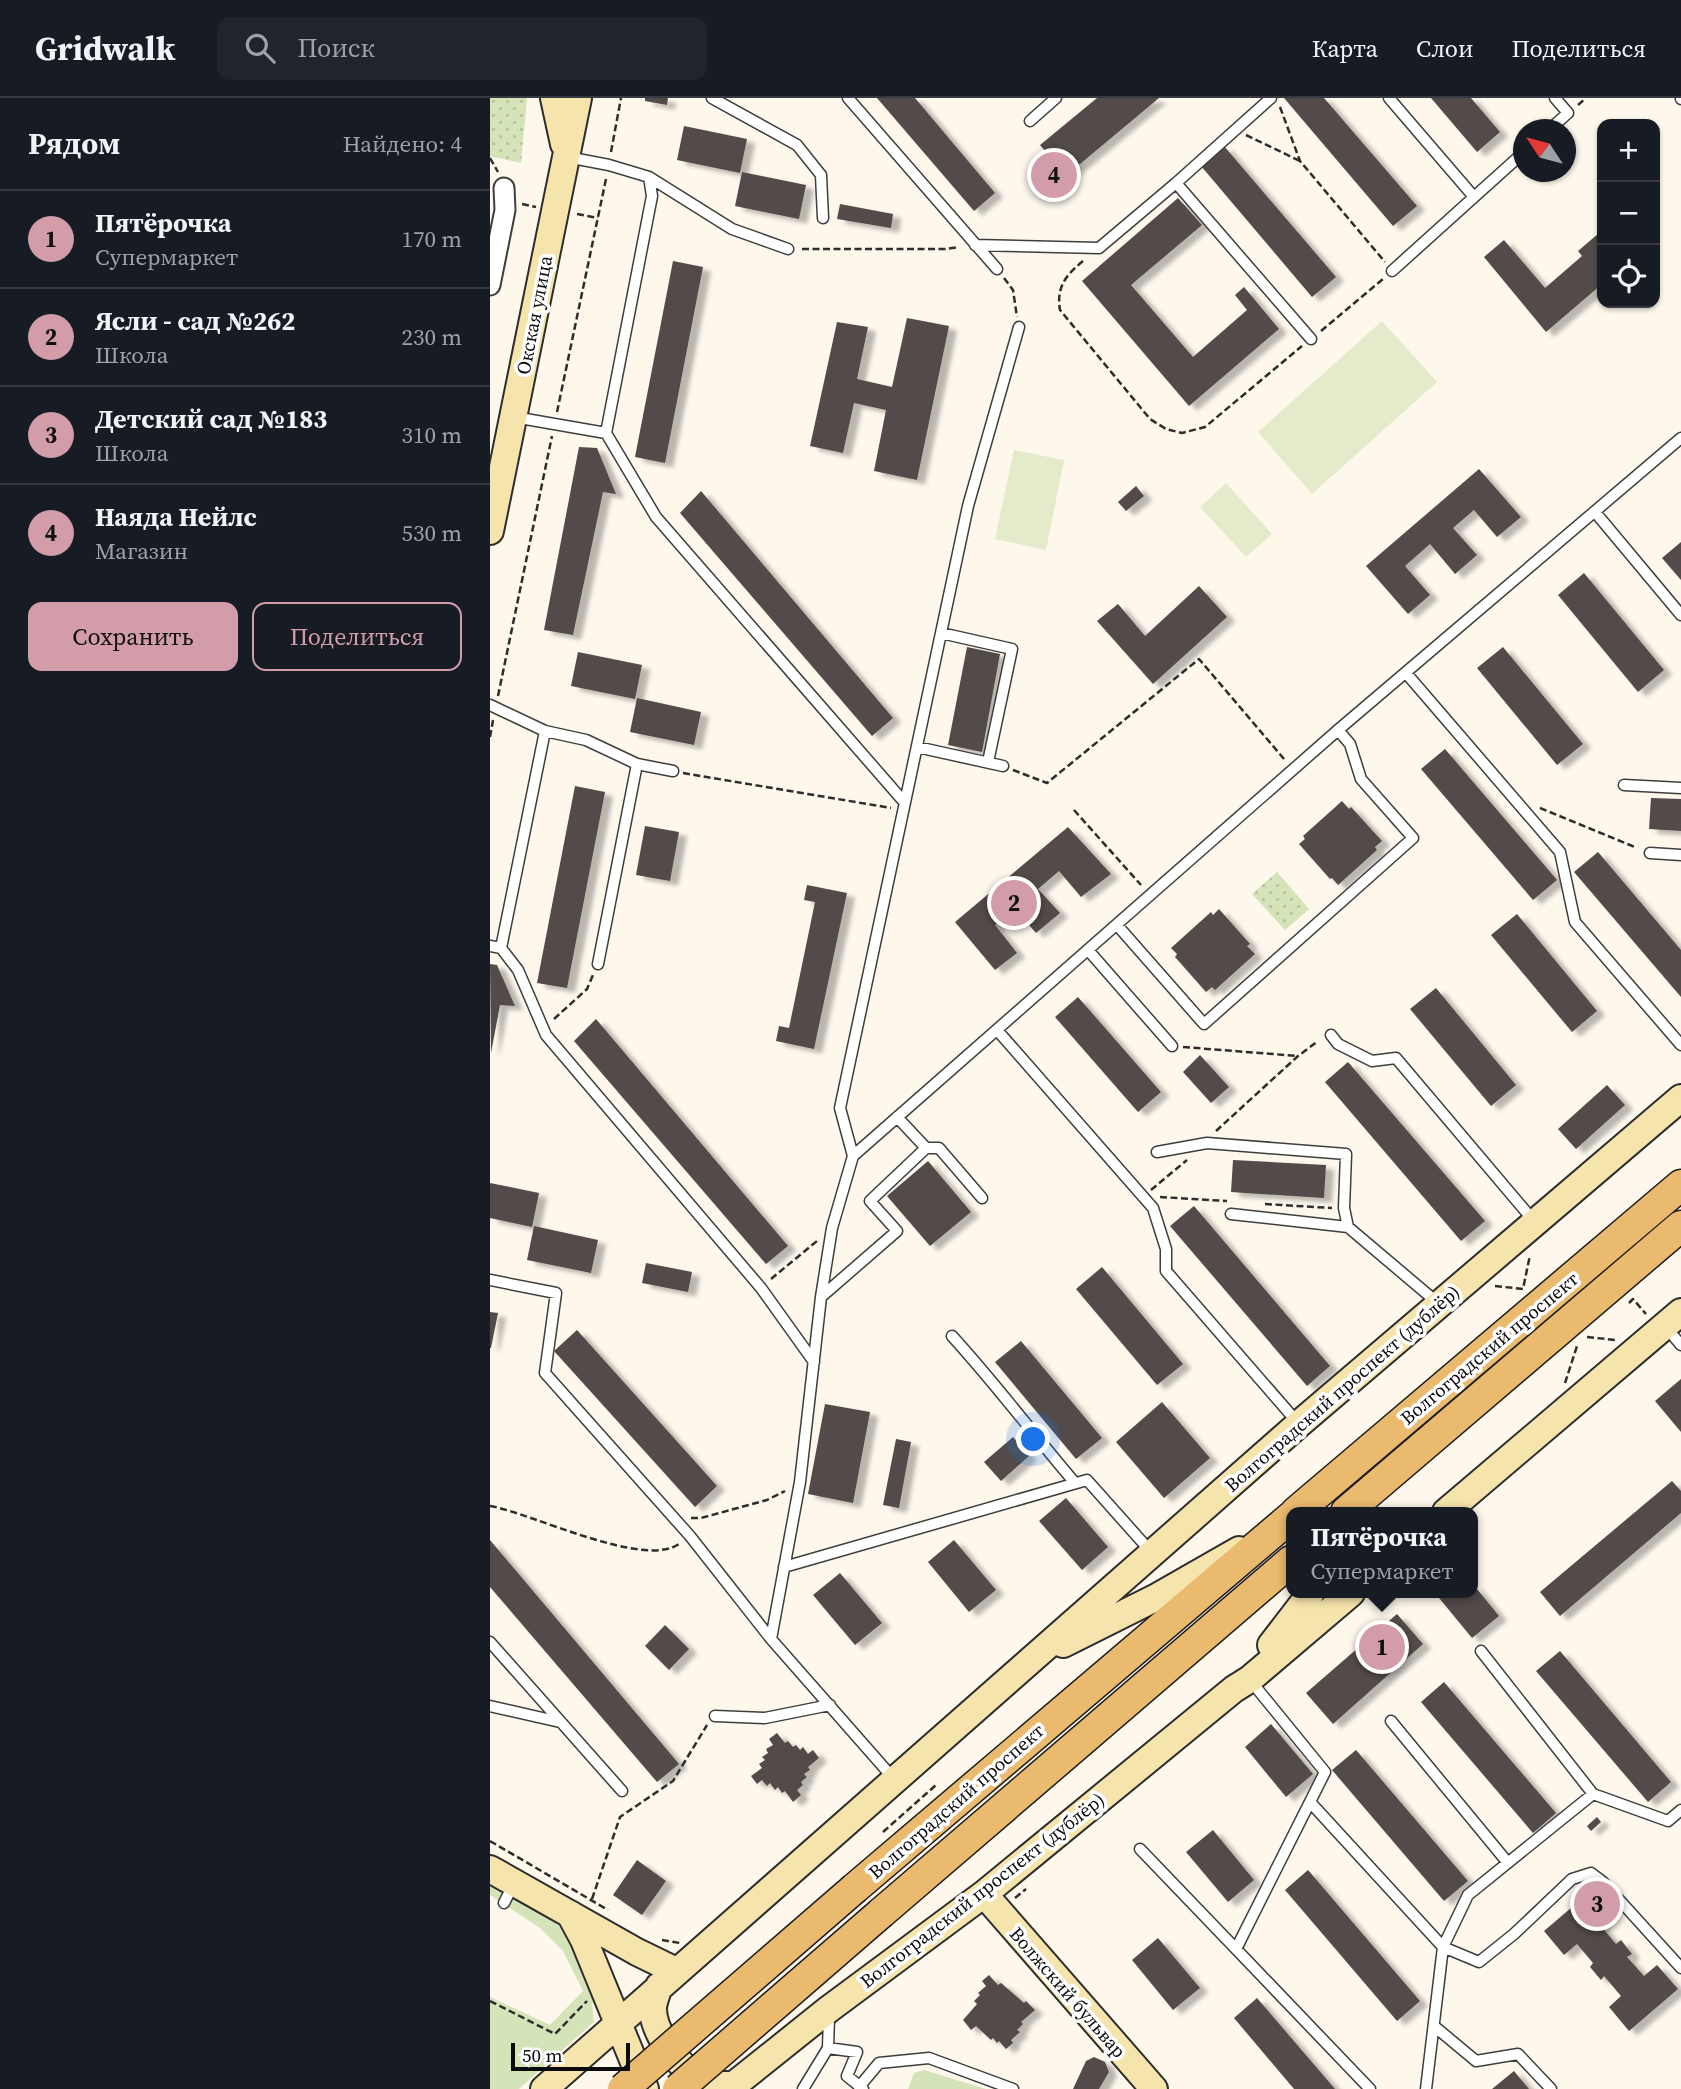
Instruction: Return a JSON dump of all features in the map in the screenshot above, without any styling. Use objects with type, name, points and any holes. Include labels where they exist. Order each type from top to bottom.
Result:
[{"type":"main road","points":[[554,98],[566,157]]},
{"type":"main road","name":"Окская улица","points":[[490,531],[578,98]]},
{"type":"main road","name":"Волгоградский проспект (дублёр)","points":[[544,2089],[1299,1424],[1681,1098]]},
{"type":"main road","name":"Волгоградский проспект","points":[[1302,1507],[1681,1185]]},
{"type":"main road","name":"Волгоградский проспект","points":[[1352,1507],[1681,1226]]},
{"type":"main road","points":[[1452,1507],[1672,1328]]},
{"type":"main road","points":[[1366,1507],[1383,1480]]},
{"type":"main road","name":"Волгоградский проспект (дублёр)","points":[[1006,1681],[1063,1644],[1156,1598],[1286,1520]]},
{"type":"main road","name":"Волгоградский проспект","points":[[623,2089],[1286,1521]]},
{"type":"main road","name":"Волгоградский проспект","points":[[678,2089],[1286,1565]]},
{"type":"main road","name":"Волгоградский проспект (дублёр)","points":[[1242,1684],[1307,1598]]},
{"type":"main road","name":"Волгоградский проспект (дублёр)","points":[[737,2084],[772,2049],[984,1894],[1345,1598]]},
{"type":"main road","points":[[490,1868],[509,1893],[570,1914],[637,1952],[668,1978],[654,2000],[655,2020],[675,2056],[688,2071],[704,2081],[717,2085],[737,2084]]},
{"type":"main road","name":"Волжский бульвар","points":[[984,1894],[1154,2089]]},
{"type":"main road","points":[[570,1914],[589,1951],[645,2089]]},
{"type":"street","points":[[490,283],[505,210],[504,188]]},
{"type":"lane","points":[[712,98],[797,145],[821,176],[823,218]]},
{"type":"lane","points":[[848,98],[997,269]]},
{"type":"lane","points":[[1030,121],[1056,98]]},
{"type":"lane","points":[[975,245],[1099,248],[1271,98]]},
{"type":"lane","points":[[1389,98],[1474,197]]},
{"type":"lane","points":[[1555,98],[1568,113],[1561,119]]},
{"type":"lane","points":[[566,157],[609,165],[649,177],[732,229],[788,249]]},
{"type":"lane","points":[[1392,271],[1513,162]]},
{"type":"lane","points":[[649,177],[652,196],[606,433],[656,516],[904,807]]},
{"type":"lane","points":[[1176,183],[1311,339]]},
{"type":"lane","points":[[771,1639],[800,1482],[821,1297],[832,1228],[853,1156],[840,1108],[968,506],[1019,327]]},
{"type":"lane","points":[[513,417],[606,433]]},
{"type":"lane","points":[[853,1156],[1338,730],[1681,438]]},
{"type":"lane","points":[[1595,512],[1681,615]]},
{"type":"lane","points":[[941,633],[1012,649],[988,762]]},
{"type":"lane","points":[[1406,673],[1560,852],[1575,922],[1681,1045]]},
{"type":"lane","points":[[490,705],[545,731],[586,740],[637,764],[673,771]]},
{"type":"lane","points":[[1117,925],[1204,1024],[1413,838],[1361,779],[1350,744],[1338,730]]},
{"type":"lane","points":[[501,948],[545,731]]},
{"type":"lane","points":[[916,747],[1003,766]]},
{"type":"lane","points":[[598,964],[637,764]]},
{"type":"lane","points":[[1624,785],[1681,788]]},
{"type":"lane","points":[[1650,853],[1681,855]]},
{"type":"lane","points":[[490,946],[501,948],[518,970],[546,1035],[761,1288],[814,1362]]},
{"type":"lane","points":[[1088,950],[1172,1046]]},
{"type":"lane","points":[[997,1030],[1153,1208],[1166,1249],[1166,1271],[1299,1424]]},
{"type":"lane","points":[[1331,1035],[1338,1044],[1372,1061],[1396,1058],[1535,1222]]},
{"type":"lane","points":[[897,1117],[926,1149]]},
{"type":"lane","points":[[1157,1152],[1208,1143],[1346,1154],[1344,1208],[1348,1227]]},
{"type":"lane","points":[[821,1297],[897,1231],[870,1201],[926,1149],[939,1148],[982,1198]]},
{"type":"lane","points":[[1231,1214],[1348,1227],[1439,1304]]},
{"type":"lane","points":[[490,1280],[556,1293],[545,1373],[690,1536],[771,1639],[894,1779]]},
{"type":"lane","points":[[952,1336],[1075,1483]]},
{"type":"lane","points":[[784,1567],[1087,1480],[1153,1553]]},
{"type":"lane","points":[[490,1642],[622,1791]]},
{"type":"lane","points":[[1481,1651],[1593,1794],[1668,1821],[1681,1810]]},
{"type":"lane","points":[[1236,1949],[1325,1772],[1242,1684]]},
{"type":"lane","points":[[715,1716],[765,1718],[830,1705]]},
{"type":"lane","points":[[490,1706],[560,1722]]},
{"type":"lane","points":[[1391,1721],[1508,1863]]},
{"type":"lane","points":[[1426,2089],[1443,1947],[1468,1895],[1593,1794]]},
{"type":"lane","points":[[1310,1802],[1443,1947],[1479,1962],[1514,1934],[1572,1879],[1591,1873],[1603,1882],[1681,1968]]},
{"type":"lane","points":[[1140,1849],[1370,2089]]},
{"type":"lane","points":[[803,2089],[828,2048],[829,2009]]},
{"type":"lane","points":[[1434,2026],[1476,2061],[1518,2054],[1551,2089]]},
{"type":"lane","points":[[828,2048],[857,2052],[847,2076],[861,2088],[879,2063],[929,2058],[1013,2089]]},
{"type":"path","points":[[1099,248],[1064,279],[1057,295],[1060,310],[1150,419],[1166,429],[1182,433],[1205,427],[1392,271],[1300,161],[1277,98]]},
{"type":"path","points":[[1235,130],[1300,161]]},
{"type":"path","points":[[788,249],[945,249],[975,245]]},
{"type":"path","points":[[997,269],[1013,290],[1019,327]]},
{"type":"path","points":[[1003,766],[1047,783],[1199,659],[1293,770]]},
{"type":"path","points":[[673,771],[904,807]]},
{"type":"path","points":[[1524,810],[1537,807],[1650,853]]},
{"type":"path","points":[[1074,810],[1151,895]]},
{"type":"path","points":[[543,1028],[587,989],[598,964]]},
{"type":"path","points":[[1143,1196],[1208,1143],[1216,1131],[1298,1056],[1322,1038],[1331,1035]]},
{"type":"path","points":[[1172,1046],[1298,1056]]},
{"type":"path","points":[[761,1288],[832,1228]]},
{"type":"path","points":[[1485,1285],[1523,1289],[1530,1254]]},
{"type":"path","points":[[1622,1307],[1633,1299],[1672,1328]]},
{"type":"path","points":[[1562,1392],[1580,1337],[1590,1329]]},
{"type":"path","points":[[674,1518],[701,1518],[767,1500],[800,1482]]},
{"type":"path","points":[[490,1506],[602,1542],[638,1549],[672,1549],[690,1536]]},
{"type":"path","points":[[490,1842],[592,1899],[620,1817],[673,1781],[684,1766],[702,1729],[715,1716]]},
{"type":"path","points":[[490,2001],[555,2034],[591,1996]]},
{"type":"green space","points":[[490,98],[527,98],[521,163],[490,156]]},
{"type":"green space","points":[[1382,321],[1437,382],[1312,494],[1258,432]]},
{"type":"green space","points":[[1014,450],[1064,460],[1046,550],[995,539]]},
{"type":"green space","points":[[1226,483],[1272,534],[1246,557],[1200,507]]},
{"type":"green space","points":[[1277,872],[1309,909],[1285,930],[1252,894]]},
{"type":"green space","points":[[490,1884],[568,1931],[599,1999],[592,2004],[594,2022],[519,2089],[490,2089],[490,1997],[550,2025],[583,1991],[563,1951],[540,1928],[490,1895]]},
{"type":"green space","points":[[924,2070],[986,2089],[908,2089],[914,2073]]},
{"type":"building","points":[[645,98],[668,98],[667,105],[645,101]]},
{"type":"building","points":[[877,98],[915,98],[995,193],[974,211]]},
{"type":"building","points":[[1097,98],[1159,98],[1049,190],[1033,171],[1050,157],[1040,145]]},
{"type":"building","points":[[1284,98],[1324,98],[1417,206],[1393,226]]},
{"type":"building","points":[[1431,98],[1471,98],[1500,132],[1477,152]]},
{"type":"building","points":[[684,126],[747,139],[740,173],[677,160]]},
{"type":"building","points":[[1224,146],[1336,277],[1312,297],[1201,166]]},
{"type":"building","points":[[742,172],[806,185],[799,219],[735,206]]},
{"type":"building","points":[[1178,198],[1202,225],[1131,285],[1193,357],[1247,310],[1235,295],[1244,287],[1279,329],[1189,406],[1082,281]]},
{"type":"building","points":[[840,204],[893,214],[891,228],[837,219]]},
{"type":"building","points":[[1597,235],[1597,288],[1546,332],[1484,257],[1504,240],[1545,288],[1582,256],[1578,251]]},
{"type":"building","points":[[673,261],[703,267],[665,463],[635,457]]},
{"type":"building","points":[[907,318],[949,326],[917,480],[874,471],[886,410],[854,403],[843,453],[810,446],[837,322],[868,327],[857,379],[892,387]]},
{"type":"building","points":[[579,447],[597,448],[616,494],[603,492],[573,635],[544,630]]},
{"type":"building","points":[[1479,469],[1521,517],[1497,537],[1474,510],[1453,528],[1477,555],[1455,574],[1430,544],[1405,566],[1430,595],[1408,614],[1366,566]]},
{"type":"building","points":[[1136,486],[1144,496],[1126,511],[1118,502]]},
{"type":"building","points":[[701,491],[893,718],[872,736],[680,513]]},
{"type":"building","points":[[1681,542],[1681,580],[1662,558]]},
{"type":"building","points":[[1584,573],[1664,670],[1638,692],[1558,595]]},
{"type":"building","points":[[1199,586],[1227,617],[1153,684],[1097,621],[1118,604],[1145,636]]},
{"type":"building","points":[[967,647],[1000,654],[982,752],[948,745]]},
{"type":"building","points":[[1503,647],[1583,744],[1557,765],[1477,668]]},
{"type":"building","points":[[578,652],[642,665],[635,699],[571,686]]},
{"type":"building","points":[[637,698],[701,712],[694,745],[630,732]]},
{"type":"building","points":[[1445,749],[1557,880],[1533,900],[1421,769]]},
{"type":"building","points":[[575,786],[605,792],[567,988],[537,983]]},
{"type":"building","points":[[1651,798],[1681,799],[1681,831],[1649,829]]},
{"type":"building","points":[[1342,801],[1349,809],[1351,807],[1382,841],[1375,847],[1377,850],[1338,885],[1299,844],[1305,839],[1303,836]]},
{"type":"building","points":[[645,826],[679,832],[670,881],[636,875]]},
{"type":"building","points":[[1068,827],[1111,874],[1081,897],[1059,871],[1038,889],[1060,913],[1036,933],[1015,909],[995,925],[1017,953],[995,970],[955,922]]},
{"type":"building","points":[[1598,852],[1681,950],[1681,997],[1574,872]]},
{"type":"building","points":[[807,885],[847,893],[814,1049],[776,1041],[779,1026],[789,1028],[815,902],[804,900]]},
{"type":"building","points":[[1219,909],[1250,944],[1247,946],[1255,954],[1215,990],[1212,987],[1206,992],[1175,957],[1177,954],[1171,948],[1211,912],[1213,915]]},
{"type":"building","points":[[1517,914],[1597,1011],[1572,1032],[1491,935]]},
{"type":"building","points":[[490,964],[497,965],[515,1006],[500,1005],[491,1053]]},
{"type":"building","points":[[1436,988],[1516,1085],[1491,1106],[1410,1009]]},
{"type":"building","points":[[1078,997],[1161,1092],[1138,1112],[1055,1017]]},
{"type":"building","points":[[596,1019],[788,1246],[766,1264],[574,1041]]},
{"type":"building","points":[[1200,1055],[1229,1087],[1211,1103],[1183,1072]]},
{"type":"building","points":[[1348,1062],[1485,1221],[1461,1241],[1325,1082]]},
{"type":"building","points":[[1607,1085],[1625,1105],[1576,1149],[1558,1129]]},
{"type":"building","points":[[1233,1160],[1326,1165],[1324,1198],[1231,1192]]},
{"type":"building","points":[[928,1161],[971,1212],[930,1246],[887,1196]]},
{"type":"building","points":[[490,1183],[539,1193],[532,1227],[490,1218]]},
{"type":"building","points":[[1194,1206],[1330,1366],[1307,1386],[1170,1226]]},
{"type":"building","points":[[534,1226],[598,1240],[591,1273],[527,1260]]},
{"type":"building","points":[[646,1263],[692,1272],[688,1292],[642,1283]]},
{"type":"building","points":[[1102,1267],[1183,1364],[1157,1385],[1076,1289]]},
{"type":"building","points":[[490,1312],[498,1313],[491,1348],[490,1348]]},
{"type":"building","points":[[577,1330],[717,1486],[695,1507],[554,1351]]},
{"type":"building","points":[[1021,1341],[1102,1438],[1076,1459],[995,1362]]},
{"type":"building","points":[[1681,1379],[1681,1432],[1655,1401]]},
{"type":"building","points":[[1162,1402],[1210,1458],[1164,1498],[1116,1442]]},
{"type":"building","points":[[825,1404],[870,1412],[853,1503],[808,1494]]},
{"type":"building","points":[[1013,1437],[1029,1456],[1001,1481],[984,1462]]},
{"type":"building","points":[[896,1439],[911,1442],[899,1508],[883,1505]]},
{"type":"building","points":[[1672,1481],[1681,1491],[1681,1513],[1560,1616],[1540,1592]]},
{"type":"building","points":[[1066,1498],[1108,1547],[1082,1570],[1039,1521]]},
{"type":"building","points":[[490,1540],[679,1764],[657,1782],[490,1587]]},
{"type":"building","points":[[954,1540],[996,1590],[969,1612],[928,1562]]},
{"type":"building","points":[[840,1573],[882,1623],[855,1645],[813,1595]]},
{"type":"building","points":[[1478,1590],[1499,1616],[1472,1638],[1439,1598],[1478,1598]]},
{"type":"building","points":[[1397,1614],[1423,1644],[1333,1724],[1306,1693]]},
{"type":"building","points":[[665,1625],[689,1649],[669,1670],[645,1646]]},
{"type":"building","points":[[1560,1651],[1671,1782],[1648,1802],[1536,1671]]},
{"type":"building","points":[[1444,1682],[1556,1813],[1533,1833],[1421,1702]]},
{"type":"building","points":[[1271,1724],[1313,1774],[1286,1797],[1245,1747]]},
{"type":"building","points":[[777,1733],[785,1743],[788,1741],[800,1750],[803,1747],[808,1754],[813,1750],[819,1758],[808,1767],[810,1770],[804,1774],[807,1777],[797,1790],[801,1795],[793,1802],[785,1791],[782,1793],[778,1787],[775,1790],[770,1783],[767,1786],[762,1780],[757,1784],[751,1776],[762,1768],[759,1764],[765,1760],[762,1757],[768,1753],[766,1749],[773,1745],[769,1739]]},
{"type":"building","points":[[1356,1750],[1468,1881],[1444,1901],[1332,1770]]},
{"type":"building","points":[[1597,1817],[1601,1822],[1591,1831],[1587,1826]]},
{"type":"building","points":[[1213,1830],[1254,1880],[1228,1902],[1186,1852]]},
{"type":"building","points":[[637,1860],[666,1881],[642,1915],[613,1895]]},
{"type":"building","points":[[1308,1870],[1420,2001],[1397,2021],[1285,1890]]},
{"type":"building","points":[[1592,1890],[1613,1914],[1600,1925],[1616,1944],[1621,1940],[1632,1954],[1627,1957],[1644,1976],[1657,1965],[1678,1989],[1629,2031],[1609,2007],[1621,1996],[1604,1976],[1601,1980],[1590,1967],[1593,1963],[1577,1944],[1564,1955],[1544,1931]]},
{"type":"building","points":[[1158,1938],[1200,1988],[1173,2010],[1132,1960]]},
{"type":"building","points":[[989,1975],[998,1985],[1001,1983],[1035,2010],[1021,2022],[1023,2024],[1017,2030],[1020,2032],[1006,2049],[976,2026],[971,2030],[963,2020],[977,2004],[974,2001],[980,1995],[978,1993],[986,1986],[982,1981]]},
{"type":"building","points":[[1257,1998],[1335,2089],[1294,2089],[1234,2018]]},
{"type":"building","points":[[1094,2057],[1105,2062],[1109,2072],[1099,2089],[1073,2089],[1086,2061]]},
{"type":"building","points":[[1514,2071],[1529,2089],[1492,2089]]},
{"type":"place","name":"Наяда Нейлс","points":[[1054,175]]},
{"type":"place","name":"Ясли - сад №262","points":[[1014,903]]},
{"type":"place","name":"Пятёрочка","points":[[1382,1647]]},
{"type":"place","name":"Детский сад №183","points":[[1597,1904]]}]
